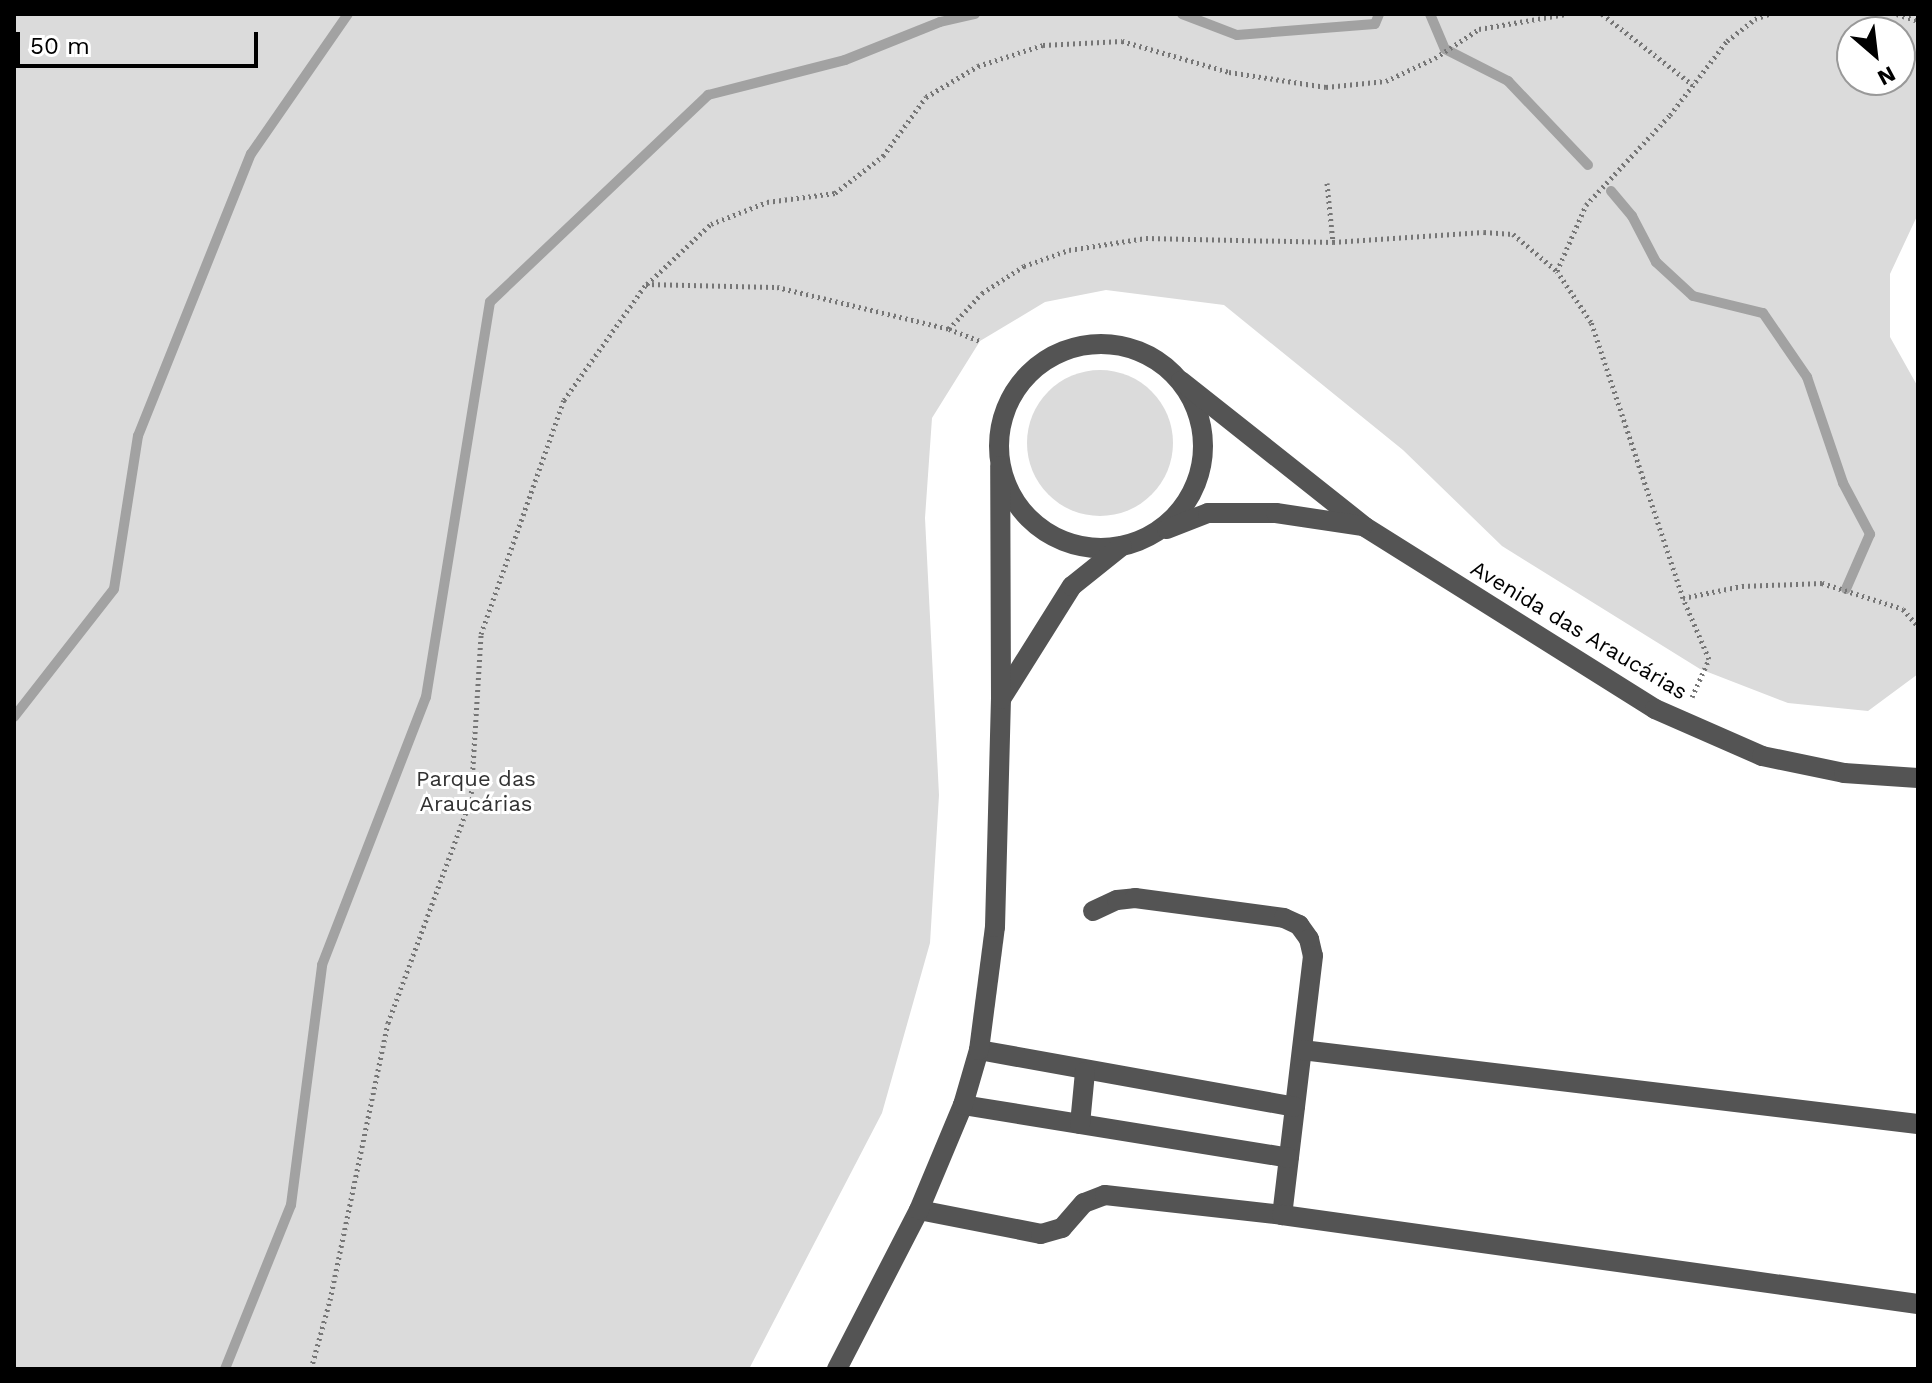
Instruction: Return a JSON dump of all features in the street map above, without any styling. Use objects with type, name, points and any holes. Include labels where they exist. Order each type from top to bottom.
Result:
[{"type":"street","name":"Avenida das Araucárias","points":[[837,1369],[919,1210],[963,1105],[979,1050],[995,927],[1001,699],[999,433],[1008,402],[1027,376],[1052,356],[1086,344],[1121,345],[1155,358],[1365,527],[1655,709],[1762,756],[1844,773],[1918,778]]},
{"type":"street","name":"Avenida das Araucárias","points":[[1152,535],[1179,512],[1197,482],[1204,447],[1198,412],[1181,381]]},
{"type":"street","name":"Avenida das Araucárias","points":[[1000,466],[1011,496],[1031,521],[1058,539],[1089,548],[1122,546],[1208,513],[1276,513],[1365,527]]},
{"type":"street","name":"Avenida das Araucárias","points":[[1001,699],[1072,586],[1122,546]]},
{"type":"street","points":[[1093,911],[1117,900],[1135,898],[1284,918],[1299,925],[1309,939],[1313,956],[1282,1215]]},
{"type":"street","points":[[979,1050],[1085,1072],[1295,1107]]},
{"type":"street","points":[[1302,1050],[1918,1124]]},
{"type":"street","points":[[1080,1124],[1085,1072]]},
{"type":"street","points":[[963,1105],[1289,1158]]},
{"type":"street","points":[[919,1210],[1041,1234],[1062,1228],[1084,1203],[1105,1195],[1282,1215],[1918,1304]]},
{"type":"path","points":[[311,1369],[330,1300],[388,1023],[471,799],[481,634],[564,400],[646,284],[711,224],[767,202],[835,193],[883,156],[926,97],[978,66],[1043,45],[1122,41],[1229,72],[1326,87],[1386,81],[1435,58],[1479,29],[1566,14]]},
{"type":"path","points":[[1602,14],[1693,85]]},
{"type":"path","points":[[1557,271],[1586,205],[1693,85],[1727,41],[1755,19],[1769,14]]},
{"type":"path","points":[[1897,14],[1918,21]]},
{"type":"path","points":[[1327,183],[1333,242]]},
{"type":"path","points":[[949,329],[982,293],[1024,266],[1069,250],[1146,238],[1333,242],[1484,232],[1513,234],[1557,271],[1591,322],[1683,598],[1709,659],[1692,697]]},
{"type":"path","points":[[646,284],[777,287],[949,329],[980,341]]},
{"type":"path","points":[[1683,598],[1742,586],[1822,583],[1903,609],[1918,626]]},
{"type":"green space","name":"Parque das Araucárias","points":[[14,14],[1918,14],[1918,214],[1890,274],[1890,337],[1918,387],[1918,674],[1868,711],[1788,703],[1700,669],[1502,546],[1403,450],[1224,305],[1106,290],[1045,302],[980,341],[932,418],[925,518],[939,795],[930,943],[882,1113],[749,1369],[14,1369]]},
{"type":"green space","points":[[1100,370],[1128,376],[1151,392],[1167,415],[1173,443],[1167,471],[1151,494],[1128,510],[1100,516],[1072,510],[1049,494],[1033,471],[1027,443],[1033,415],[1049,392],[1072,376]]},
{"type":"waterway","points":[[14,717],[114,589],[138,436],[251,154],[348,14]]},
{"type":"waterway","points":[[225,1369],[291,1205],[322,965],[426,697],[490,302],[708,95],[845,60],[940,22],[975,14]]},
{"type":"waterway","points":[[1182,14],[1237,35],[1375,24],[1379,14]]},
{"type":"waterway","points":[[1430,14],[1445,49],[1508,81],[1588,165]]},
{"type":"waterway","points":[[1611,191],[1632,216],[1656,262],[1693,296],[1763,313],[1807,377],[1843,483],[1870,534],[1846,589]]}]
